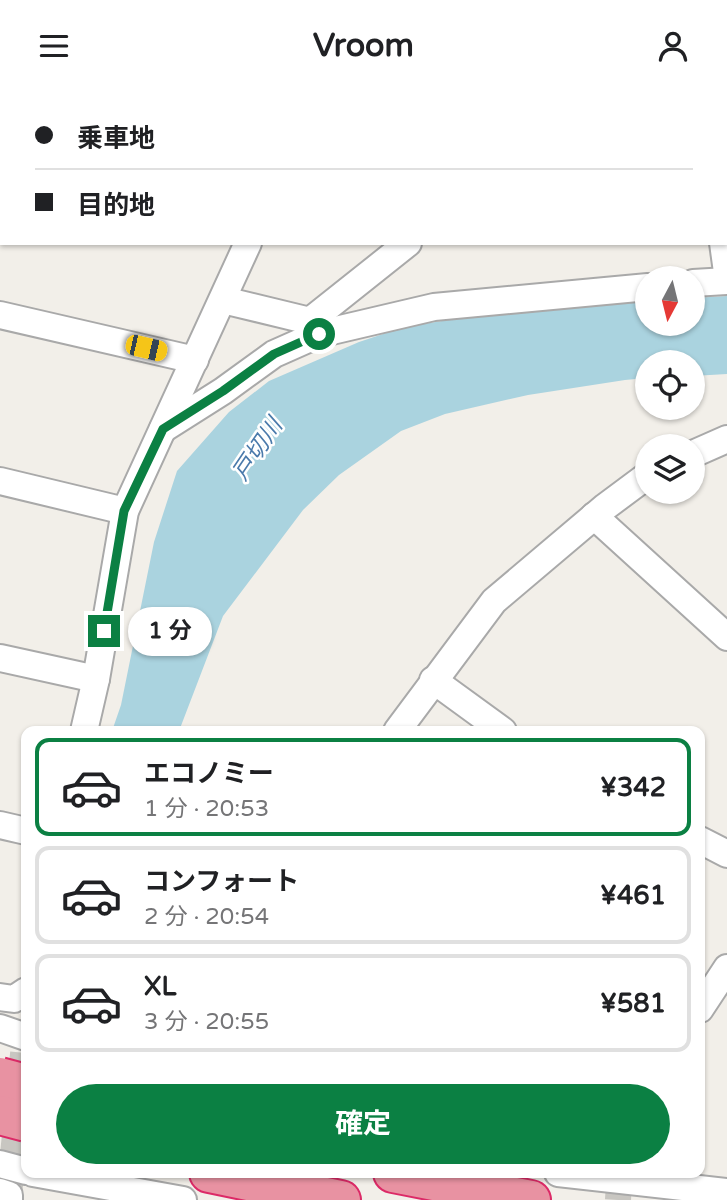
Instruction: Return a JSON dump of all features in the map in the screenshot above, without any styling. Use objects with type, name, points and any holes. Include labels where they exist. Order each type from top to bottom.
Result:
[{"type":"highway","points":[[0,1077],[21,1083]]},
{"type":"highway","points":[[0,1115],[21,1121]]},
{"type":"highway","points":[[0,1136],[21,1140]]},
{"type":"highway","points":[[232,1178],[341,1200]]},
{"type":"highway","points":[[419,1178],[531,1200]]},
{"type":"street","points":[[85,726],[96,679],[124,511],[247,245]]},
{"type":"street","points":[[163,429],[312,329],[406,245]]},
{"type":"street","points":[[723,245],[727,272]]},
{"type":"street","points":[[705,282],[727,281]]},
{"type":"street","points":[[223,300],[312,329],[434,307],[635,289]]},
{"type":"street","points":[[0,314],[195,360]]},
{"type":"street","points":[[705,449],[727,439]]},
{"type":"street","points":[[0,481],[124,511]]},
{"type":"street","points":[[401,726],[495,601],[594,516],[635,485]]},
{"type":"street","points":[[594,516],[727,637]]},
{"type":"street","points":[[0,658],[96,679]]},
{"type":"street","points":[[433,680],[496,726]]},
{"type":"street","points":[[0,825],[21,830]]},
{"type":"street","points":[[705,843],[727,854]]},
{"type":"street","points":[[705,1001],[727,968]]},
{"type":"street","points":[[0,997],[14,999],[21,994]]},
{"type":"street","points":[[0,1028],[21,1035]]},
{"type":"street","points":[[0,1164],[21,1170]]},
{"type":"street","points":[[61,1178],[183,1200]]},
{"type":"street","points":[[628,1178],[727,1192]]},
{"type":"street","points":[[0,1192],[9,1195],[9,1200]]},
{"type":"water","name":"戸切川","points":[[727,296],[727,374],[705,375],[705,350],[635,350],[635,379],[528,395],[445,414],[401,431],[339,475],[303,510],[223,616],[181,726],[114,726],[121,705],[154,542],[177,471],[229,412],[269,381],[359,342],[404,327],[505,311],[635,302],[635,336],[705,336],[705,297]]},
{"type":"tunnel","points":[[9,1195],[21,1074]]},
{"type":"tunnel","points":[[618,1200],[619,1181]]},
{"type":"route","points":[[104,631],[124,511],[163,429],[223,391],[274,354],[319,334]]}]
